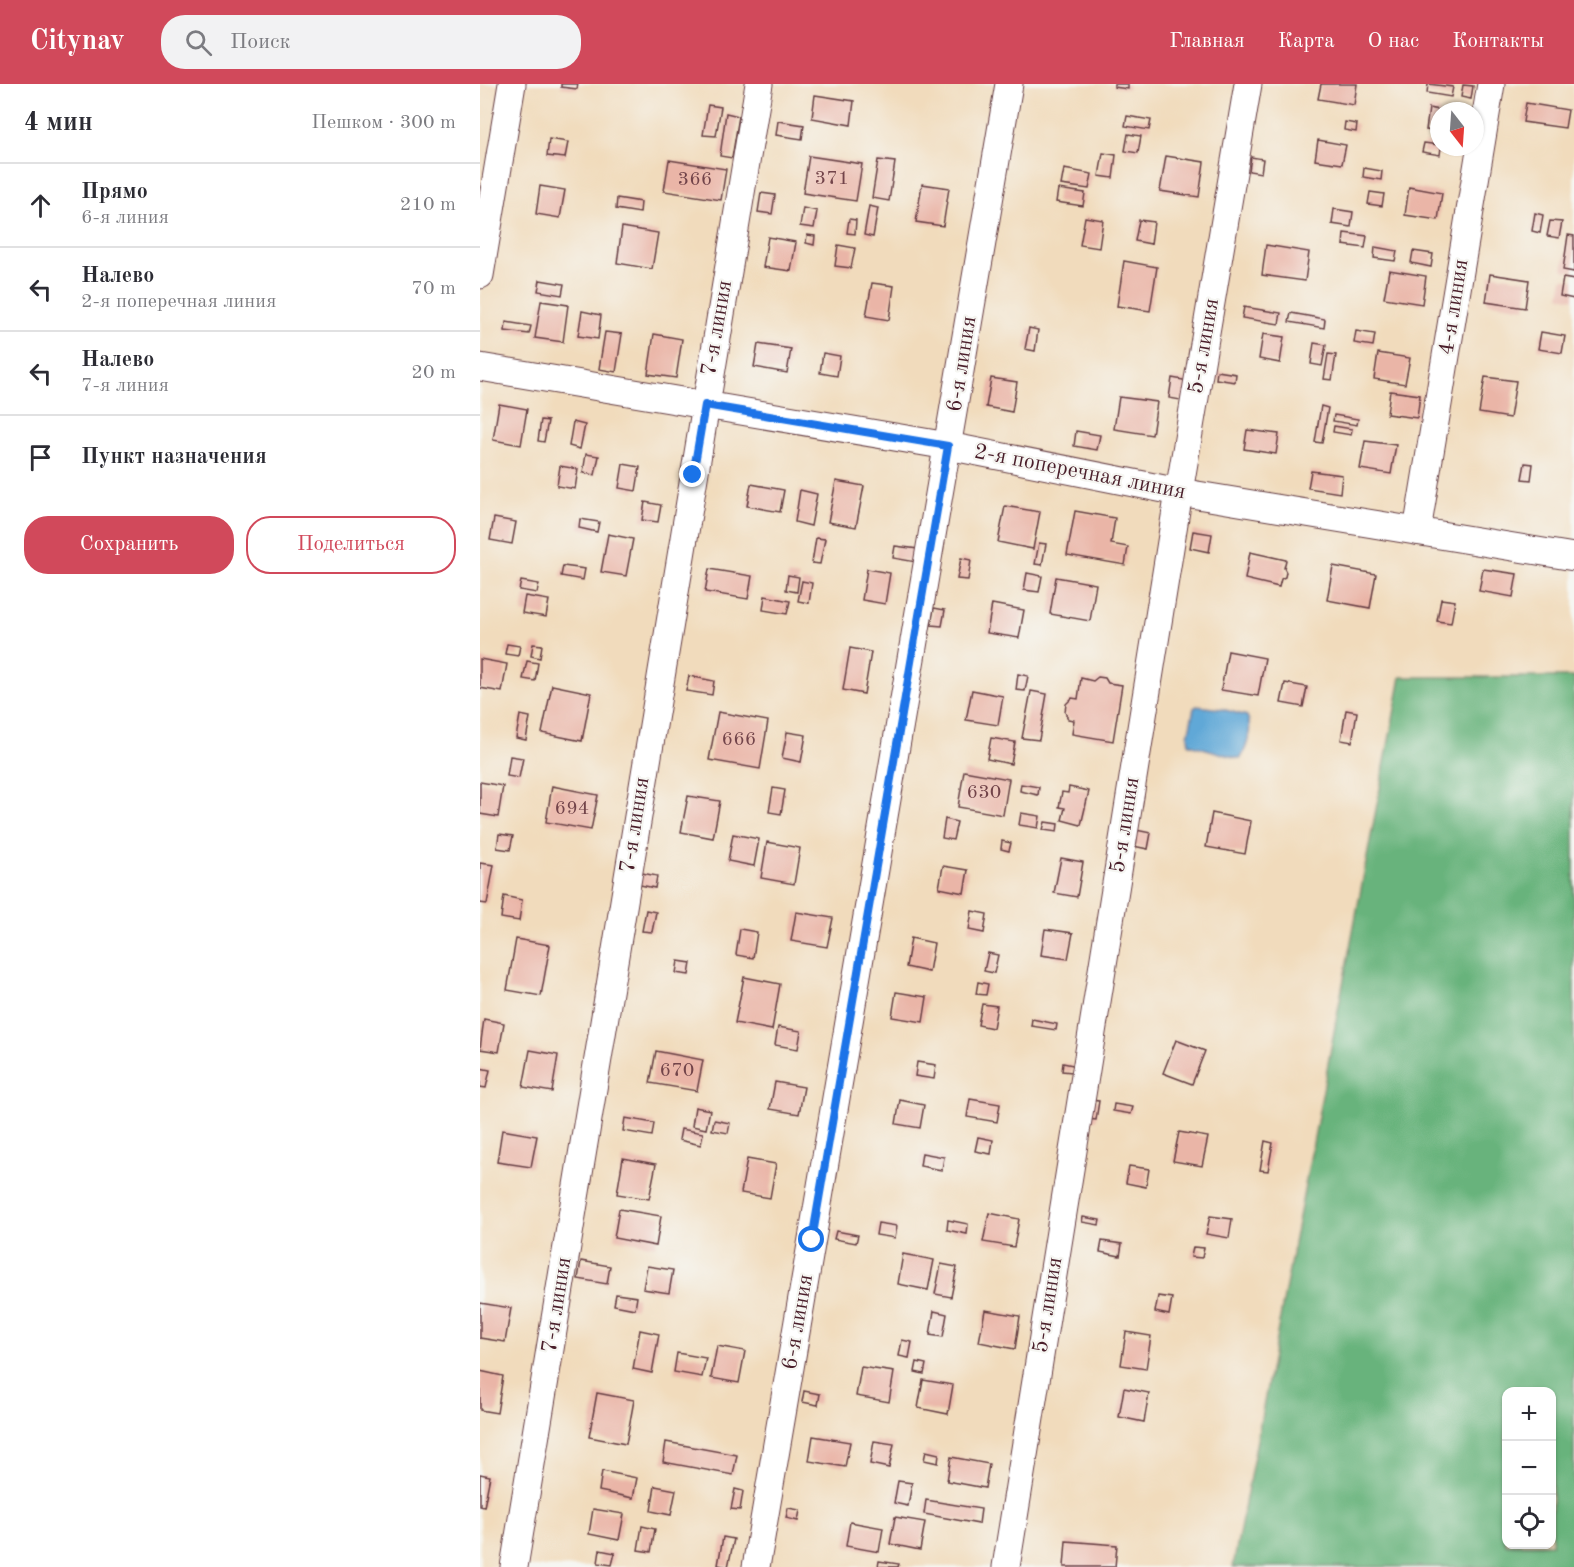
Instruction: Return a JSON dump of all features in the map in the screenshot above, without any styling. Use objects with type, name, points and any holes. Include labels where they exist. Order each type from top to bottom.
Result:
[{"type":"street","points":[[480,275],[512,84]]},
{"type":"street","name":"7-я линия","points":[[514,1567],[759,84]]},
{"type":"street","name":"6-я линия","points":[[756,1567],[1009,84]]},
{"type":"street","name":"5-я линия","points":[[1006,1567],[1179,492],[1248,84]]},
{"type":"street","name":"4-я линия","points":[[1417,531],[1491,84]]},
{"type":"street","name":"2-я поперечная линия","points":[[480,367],[948,446],[1179,492],[1574,557]]},
{"type":"green space","points":[[1401,677],[1574,677],[1574,1567],[1233,1567]]},
{"type":"water","points":[[1197,706],[1222,709],[1247,716],[1248,737],[1241,758],[1189,744],[1188,736],[1194,708]]},
{"type":"building","points":[[561,84],[578,84],[577,89],[561,87]]},
{"type":"building","points":[[1114,84],[1128,84],[1128,89],[1114,87]]},
{"type":"building","points":[[1321,84],[1357,84],[1354,105],[1318,99]]},
{"type":"building","points":[[1428,84],[1453,87],[1451,97],[1427,93]]},
{"type":"building","points":[[1463,85],[1473,86],[1471,99],[1461,97]]},
{"type":"building","points":[[815,95],[854,101],[851,125],[812,118]]},
{"type":"building","points":[[1526,103],[1568,110],[1565,128],[1523,122]]},
{"type":"building","points":[[708,105],[721,107],[716,136],[703,135]]},
{"type":"building","points":[[1429,108],[1430,131],[1426,130]]},
{"type":"building","points":[[726,113],[739,116],[732,158],[720,156]]},
{"type":"building","points":[[1127,116],[1151,120],[1149,130],[1125,126]]},
{"type":"building","points":[[778,121],[804,125],[802,139],[776,135]]},
{"type":"building","points":[[1345,122],[1357,124],[1356,132],[1344,130]]},
{"type":"building","points":[[1128,134],[1141,136],[1138,153],[1125,151]]},
{"type":"building","points":[[549,139],[568,142],[565,158],[547,156]]},
{"type":"building","points":[[1318,140],[1346,145],[1342,164],[1315,160]]},
{"type":"building","points":[[1424,143],[1430,144],[1430,153],[1422,152]]},
{"type":"building","points":[[1103,153],[1116,155],[1113,178],[1099,176]]},
{"type":"building","points":[[809,156],[862,164],[856,201],[803,193]]},
{"type":"building","points":[[1166,156],[1204,162],[1199,197],[1160,191]]},
{"type":"building","points":[[1251,157],[1263,159],[1261,173],[1249,171]]},
{"type":"building","points":[[669,160],[726,169],[721,200],[664,191]]},
{"type":"building","points":[[878,160],[895,162],[889,201],[872,198]]},
{"type":"building","points":[[1364,168],[1382,171],[1381,180],[1363,177]]},
{"type":"building","points":[[1064,169],[1092,174],[1089,189],[1061,185]]},
{"type":"building","points":[[922,184],[949,188],[943,226],[916,222]]},
{"type":"building","points":[[540,186],[565,190],[560,218],[536,214]]},
{"type":"building","points":[[1409,187],[1442,193],[1438,220],[1405,215]]},
{"type":"building","points":[[1058,189],[1085,193],[1083,206],[1056,202]]},
{"type":"building","points":[[1370,192],[1384,194],[1382,206],[1368,204]]},
{"type":"building","points":[[761,193],[775,195],[772,214],[758,212]]},
{"type":"building","points":[[617,198],[641,202],[640,213],[616,209]]},
{"type":"building","points":[[869,206],[878,208],[873,237],[864,235]]},
{"type":"building","points":[[803,208],[817,211],[814,228],[800,226]]},
{"type":"building","points":[[1334,209],[1353,212],[1351,227],[1332,224]]},
{"type":"building","points":[[1535,213],[1543,215],[1540,233],[1532,231]]},
{"type":"building","points":[[1085,217],[1103,220],[1099,248],[1080,245]]},
{"type":"building","points":[[849,219],[856,220],[855,234],[847,233]]},
{"type":"building","points":[[1139,220],[1154,222],[1151,244],[1135,241]]},
{"type":"building","points":[[1550,221],[1562,222],[1559,238],[1547,236]]},
{"type":"building","points":[[622,227],[658,233],[652,269],[617,263]]},
{"type":"building","points":[[1344,233],[1367,236],[1365,248],[1343,245]]},
{"type":"building","points":[[807,235],[815,236],[814,245],[806,243]]},
{"type":"building","points":[[1568,235],[1574,236],[1574,272],[1563,270]]},
{"type":"building","points":[[768,237],[796,242],[791,271],[763,267]]},
{"type":"building","points":[[838,245],[855,248],[851,268],[835,266]]},
{"type":"building","points":[[1266,245],[1309,252],[1305,281],[1262,275]]},
{"type":"building","points":[[1375,247],[1397,251],[1395,261],[1374,258]]},
{"type":"building","points":[[1413,251],[1433,254],[1431,267],[1411,263]]},
{"type":"building","points":[[1124,261],[1157,267],[1150,311],[1117,306]]},
{"type":"building","points":[[1389,270],[1426,276],[1422,304],[1384,298]]},
{"type":"building","points":[[1490,274],[1529,280],[1525,308],[1486,302]]},
{"type":"building","points":[[1563,278],[1574,280],[1574,299],[1560,296]]},
{"type":"building","points":[[540,280],[564,284],[562,295],[538,291]]},
{"type":"building","points":[[872,283],[894,286],[889,320],[866,316]]},
{"type":"building","points":[[541,301],[568,305],[563,342],[535,338]]},
{"type":"building","points":[[1244,307],[1281,313],[1279,324],[1242,318]]},
{"type":"building","points":[[582,311],[601,315],[598,339],[578,336]]},
{"type":"building","points":[[1291,313],[1325,319],[1324,328],[1289,322]]},
{"type":"building","points":[[506,322],[531,326],[529,334],[505,331]]},
{"type":"building","points":[[1029,328],[1038,330],[1035,351],[1025,349]]},
{"type":"building","points":[[1356,331],[1375,334],[1373,346],[1354,343]]},
{"type":"building","points":[[605,332],[622,334],[616,372],[599,369]]},
{"type":"building","points":[[1541,332],[1565,336],[1562,353],[1538,349]]},
{"type":"building","points":[[654,334],[682,339],[676,378],[648,374]]},
{"type":"building","points":[[1263,334],[1284,337],[1280,363],[1259,359]]},
{"type":"building","points":[[1314,343],[1326,345],[1322,366],[1311,364]]},
{"type":"building","points":[[758,344],[791,349],[787,373],[754,367]]},
{"type":"building","points":[[823,353],[840,356],[837,376],[820,373]]},
{"type":"building","points":[[1378,353],[1410,358],[1405,384],[1374,379]]},
{"type":"building","points":[[1328,354],[1336,355],[1332,380],[1324,379]]},
{"type":"building","points":[[1217,371],[1236,374],[1235,382],[1216,379]]},
{"type":"building","points":[[1485,377],[1516,381],[1510,418],[1479,413]]},
{"type":"building","points":[[991,378],[1017,382],[1012,412],[986,407]]},
{"type":"building","points":[[1172,378],[1189,381],[1186,401],[1169,398]]},
{"type":"building","points":[[1390,391],[1420,395],[1417,418],[1387,414]]},
{"type":"building","points":[[1119,397],[1157,402],[1152,435],[1114,429]]},
{"type":"building","points":[[499,404],[527,409],[521,445],[493,440]]},
{"type":"building","points":[[1321,406],[1328,408],[1322,443],[1315,442]]},
{"type":"building","points":[[1334,415],[1358,419],[1357,425],[1333,421]]},
{"type":"building","points":[[541,420],[548,421],[544,442],[538,441]]},
{"type":"building","points":[[573,422],[585,425],[580,449],[569,446]]},
{"type":"building","points":[[1334,426],[1352,429],[1351,435],[1333,432]]},
{"type":"building","points":[[1247,430],[1279,434],[1276,454],[1244,449]]},
{"type":"building","points":[[1076,431],[1100,435],[1097,450],[1074,446]]},
{"type":"building","points":[[1365,441],[1396,445],[1391,474],[1360,469]]},
{"type":"building","points":[[586,454],[599,456],[595,475],[583,473]]},
{"type":"building","points":[[1525,463],[1533,464],[1531,480],[1522,479]]},
{"type":"building","points":[[623,464],[640,467],[636,491],[619,488]]},
{"type":"building","points":[[560,466],[578,469],[575,489],[557,486]]},
{"type":"building","points":[[1311,471],[1342,475],[1340,493],[1308,488]]},
{"type":"building","points":[[836,481],[864,486],[856,527],[828,522]]},
{"type":"building","points":[[751,484],[784,490],[780,512],[747,506]]},
{"type":"building","points":[[800,490],[817,494],[811,526],[795,522]]},
{"type":"building","points":[[645,502],[661,505],[658,522],[642,520]]},
{"type":"building","points":[[1005,506],[1040,512],[1033,549],[998,542]]},
{"type":"building","points":[[1075,511],[1115,518],[1111,544],[1128,547],[1125,565],[1067,555]]},
{"type":"building","points":[[494,518],[516,522],[512,544],[490,540]]},
{"type":"building","points":[[580,519],[599,522],[597,532],[579,528]]},
{"type":"building","points":[[1193,531],[1212,534],[1209,552],[1190,548]]},
{"type":"building","points":[[608,534],[633,539],[626,576],[601,572]]},
{"type":"building","points":[[816,538],[825,539],[820,564],[812,563]]},
{"type":"building","points":[[1039,543],[1046,544],[1042,565],[1035,564]]},
{"type":"building","points":[[895,546],[918,549],[916,562],[893,558]]},
{"type":"building","points":[[1250,552],[1286,560],[1285,577],[1281,579],[1279,587],[1245,579]]},
{"type":"building","points":[[961,558],[971,560],[968,580],[957,579]]},
{"type":"building","points":[[563,566],[585,569],[583,580],[561,576]]},
{"type":"building","points":[[1333,566],[1376,574],[1370,608],[1327,600]]},
{"type":"building","points":[[709,569],[752,576],[748,599],[705,592]]},
{"type":"building","points":[[867,569],[890,573],[885,604],[862,600]]},
{"type":"building","points":[[1483,569],[1517,574],[1513,597],[1479,591]]},
{"type":"building","points":[[1027,573],[1042,576],[1039,592],[1024,590]]},
{"type":"building","points":[[788,575],[799,577],[797,592],[786,590]]},
{"type":"building","points":[[1056,577],[1096,584],[1090,621],[1050,614]]},
{"type":"building","points":[[521,581],[539,584],[537,593],[519,590]]},
{"type":"building","points":[[802,581],[812,583],[809,603],[798,601]]},
{"type":"building","points":[[525,596],[549,600],[546,617],[522,613]]},
{"type":"building","points":[[765,596],[790,601],[787,614],[763,610]]},
{"type":"building","points":[[1441,599],[1455,601],[1451,623],[1437,621]]},
{"type":"building","points":[[992,604],[1024,610],[1019,638],[987,633]]},
{"type":"building","points":[[934,608],[945,610],[942,626],[931,625]]},
{"type":"building","points":[[507,644],[520,646],[518,656],[505,654]]},
{"type":"building","points":[[533,644],[542,645],[540,658],[531,656]]},
{"type":"building","points":[[850,648],[871,652],[864,694],[843,690]]},
{"type":"building","points":[[1228,651],[1265,658],[1258,696],[1221,690]]},
{"type":"building","points":[[480,659],[507,664],[502,692],[480,688]]},
{"type":"building","points":[[527,661],[538,663],[535,681],[523,679]]},
{"type":"building","points":[[1018,674],[1028,676],[1025,691],[1016,690]]},
{"type":"building","points":[[689,676],[714,681],[712,695],[686,691]]},
{"type":"building","points":[[1098,677],[1105,678],[1108,683],[1122,685],[1113,741],[1072,734],[1074,720],[1068,719],[1065,712],[1066,704],[1072,698],[1078,699],[1081,678],[1093,681]]},
{"type":"building","points":[[1285,683],[1307,687],[1303,707],[1281,703]]},
{"type":"building","points":[[552,685],[591,693],[582,741],[542,733]]},
{"type":"building","points":[[972,690],[1003,696],[998,725],[966,720]]},
{"type":"building","points":[[1031,691],[1047,694],[1039,740],[1022,738]]},
{"type":"building","points":[[1346,710],[1357,712],[1352,742],[1341,740]]},
{"type":"building","points":[[718,712],[768,721],[760,769],[709,760]]},
{"type":"building","points":[[520,715],[530,717],[526,740],[516,738]]},
{"type":"building","points":[[787,732],[806,735],[801,762],[782,758]]},
{"type":"building","points":[[991,738],[1015,742],[1011,764],[987,759]]},
{"type":"building","points":[[510,756],[523,758],[519,778],[507,776]]},
{"type":"building","points":[[964,771],[1009,779],[1003,815],[958,807]]},
{"type":"building","points":[[480,782],[503,786],[498,817],[480,814]]},
{"type":"building","points":[[1021,784],[1039,787],[1038,795],[1020,791]]},
{"type":"building","points":[[552,786],[598,795],[591,830],[546,822]]},
{"type":"building","points":[[1069,787],[1089,791],[1081,825],[1062,820],[1065,808],[1059,807],[1062,792],[1068,793]]},
{"type":"building","points":[[773,788],[785,790],[781,814],[769,812]]},
{"type":"building","points":[[688,796],[720,801],[713,838],[681,832]]},
{"type":"building","points":[[1021,813],[1040,816],[1038,828],[1019,825]]},
{"type":"building","points":[[1212,813],[1251,821],[1245,854],[1206,847]]},
{"type":"building","points":[[945,819],[957,822],[953,840],[942,838]]},
{"type":"building","points":[[1045,822],[1058,824],[1057,832],[1043,830]]},
{"type":"building","points":[[1136,830],[1151,833],[1148,849],[1133,846]]},
{"type":"building","points":[[499,834],[513,836],[510,850],[497,848]]},
{"type":"building","points":[[733,834],[759,839],[754,866],[728,861]]},
{"type":"building","points":[[1002,841],[1011,843],[1009,851],[1001,849]]},
{"type":"building","points":[[767,842],[800,848],[794,884],[761,878]]},
{"type":"building","points":[[1061,858],[1083,862],[1077,897],[1054,893]]},
{"type":"building","points":[[480,863],[494,865],[487,904],[480,903]]},
{"type":"building","points":[[943,866],[968,870],[964,893],[939,888]]},
{"type":"building","points":[[642,873],[657,876],[655,888],[640,885]]},
{"type":"building","points":[[504,896],[522,900],[519,921],[501,918]]},
{"type":"building","points":[[646,910],[656,912],[652,932],[642,931]]},
{"type":"building","points":[[972,911],[987,914],[984,933],[969,930]]},
{"type":"building","points":[[796,912],[833,918],[827,947],[791,941]]},
{"type":"building","points":[[740,929],[757,932],[753,958],[736,955]]},
{"type":"building","points":[[1045,929],[1073,933],[1068,959],[1041,955]]},
{"type":"building","points":[[911,938],[934,943],[929,972],[906,967]]},
{"type":"building","points":[[516,939],[550,945],[541,996],[507,990]]},
{"type":"building","points":[[988,953],[998,955],[994,973],[984,971]]},
{"type":"building","points":[[678,961],[691,963],[689,975],[676,973]]},
{"type":"building","points":[[744,977],[780,984],[772,1030],[735,1023]]},
{"type":"building","points":[[978,982],[988,984],[986,995],[976,994]]},
{"type":"building","points":[[896,992],[927,997],[923,1022],[892,1017]]},
{"type":"building","points":[[982,1004],[997,1006],[993,1028],[978,1025]]},
{"type":"building","points":[[484,1019],[504,1023],[499,1052],[480,1049]]},
{"type":"building","points":[[1032,1019],[1057,1024],[1056,1030],[1031,1026]]},
{"type":"building","points":[[778,1027],[801,1031],[798,1049],[775,1045]]},
{"type":"building","points":[[1176,1040],[1205,1051],[1192,1084],[1163,1073]]},
{"type":"building","points":[[530,1050],[558,1055],[552,1092],[523,1087]]},
{"type":"building","points":[[656,1051],[703,1060],[697,1091],[650,1083]]},
{"type":"building","points":[[917,1062],[936,1065],[934,1079],[915,1076]]},
{"type":"building","points":[[1063,1063],[1073,1065],[1072,1072],[1062,1071]]},
{"type":"building","points":[[480,1068],[490,1070],[486,1088],[480,1087]]},
{"type":"building","points":[[775,1082],[804,1087],[799,1114],[770,1109]]},
{"type":"building","points":[[970,1099],[1000,1104],[997,1122],[967,1117]]},
{"type":"building","points":[[900,1100],[924,1105],[920,1128],[896,1124]]},
{"type":"building","points":[[1090,1100],[1099,1101],[1096,1120],[1087,1119]]},
{"type":"building","points":[[1114,1104],[1133,1107],[1131,1114],[1113,1111]]},
{"type":"building","points":[[695,1107],[710,1110],[706,1129],[692,1126]]},
{"type":"building","points":[[625,1118],[654,1123],[652,1136],[623,1131]]},
{"type":"building","points":[[714,1120],[730,1123],[728,1133],[712,1130]]},
{"type":"building","points":[[681,1129],[703,1133],[701,1145],[679,1140]]},
{"type":"building","points":[[502,1130],[537,1136],[531,1167],[497,1162]]},
{"type":"building","points":[[1179,1132],[1208,1137],[1202,1166],[1173,1161]]},
{"type":"building","points":[[978,1137],[993,1140],[991,1154],[975,1151]]},
{"type":"building","points":[[1265,1141],[1273,1143],[1268,1171],[1260,1170]]},
{"type":"building","points":[[922,1153],[944,1157],[942,1170],[920,1166]]},
{"type":"building","points":[[623,1158],[656,1164],[649,1199],[617,1194]]},
{"type":"building","points":[[747,1159],[776,1164],[770,1198],[741,1193]]},
{"type":"building","points":[[1129,1166],[1149,1169],[1146,1187],[1126,1183]]},
{"type":"building","points":[[619,1209],[661,1216],[656,1246],[614,1238]]},
{"type":"building","points":[[989,1213],[1019,1219],[1014,1247],[983,1242]]},
{"type":"building","points":[[1210,1216],[1232,1219],[1229,1238],[1206,1234]]},
{"type":"building","points":[[1083,1217],[1100,1220],[1099,1225],[1082,1222]]},
{"type":"building","points":[[948,1220],[968,1224],[967,1234],[947,1230]]},
{"type":"building","points":[[878,1223],[897,1226],[895,1238],[876,1235]]},
{"type":"building","points":[[836,1231],[858,1235],[856,1243],[834,1239]]},
{"type":"building","points":[[1102,1241],[1122,1244],[1120,1256],[1100,1252]]},
{"type":"building","points":[[1193,1247],[1204,1248],[1202,1258],[1191,1257]]},
{"type":"building","points":[[903,1254],[934,1260],[928,1290],[898,1284]]},
{"type":"building","points":[[581,1261],[610,1266],[607,1284],[578,1279]]},
{"type":"building","points":[[941,1264],[957,1267],[951,1297],[935,1294]]},
{"type":"building","points":[[647,1266],[673,1270],[669,1293],[643,1289]]},
{"type":"building","points":[[616,1294],[637,1297],[635,1309],[614,1305]]},
{"type":"building","points":[[1158,1296],[1172,1298],[1169,1315],[1155,1312]]},
{"type":"building","points":[[480,1303],[511,1308],[505,1342],[480,1338]]},
{"type":"building","points":[[985,1310],[1020,1316],[1015,1349],[979,1342]]},
{"type":"building","points":[[934,1311],[947,1314],[943,1337],[930,1335]]},
{"type":"building","points":[[640,1330],[659,1334],[652,1373],[633,1369]]},
{"type":"building","points":[[1126,1332],[1151,1336],[1146,1369],[1121,1365]]},
{"type":"building","points":[[902,1340],[912,1342],[909,1358],[899,1356]]},
{"type":"building","points":[[717,1346],[745,1351],[739,1383],[711,1378]]},
{"type":"building","points":[[677,1353],[706,1358],[702,1377],[674,1372]]},
{"type":"building","points":[[917,1362],[926,1364],[924,1374],[915,1372]]},
{"type":"building","points":[[861,1367],[894,1372],[889,1402],[856,1396]]},
{"type":"building","points":[[480,1371],[503,1376],[497,1413],[480,1410]]},
{"type":"building","points":[[923,1380],[953,1385],[948,1414],[918,1408]]},
{"type":"building","points":[[1124,1388],[1149,1393],[1144,1422],[1119,1417]]},
{"type":"building","points":[[804,1391],[820,1394],[818,1405],[802,1402]]},
{"type":"building","points":[[597,1393],[634,1400],[626,1444],[589,1437]]},
{"type":"building","points":[[813,1436],[850,1442],[845,1467],[809,1461]]},
{"type":"building","points":[[874,1441],[894,1444],[889,1468],[870,1464]]},
{"type":"building","points":[[666,1442],[737,1455],[733,1475],[663,1462]]},
{"type":"building","points":[[926,1451],[939,1454],[938,1463],[924,1460]]},
{"type":"building","points":[[951,1457],[989,1464],[985,1488],[947,1481]]},
{"type":"building","points":[[602,1471],[637,1478],[633,1498],[599,1491]]},
{"type":"building","points":[[480,1474],[490,1476],[484,1507],[480,1506]]},
{"type":"building","points":[[898,1481],[912,1483],[908,1506],[894,1503]]},
{"type":"building","points":[[655,1486],[676,1490],[671,1515],[651,1511]]},
{"type":"building","points":[[735,1489],[743,1491],[740,1510],[731,1509]]},
{"type":"building","points":[[926,1500],[981,1509],[979,1524],[924,1514]]},
{"type":"building","points":[[788,1508],[800,1510],[798,1521],[786,1518]]},
{"type":"building","points":[[593,1509],[624,1514],[619,1540],[589,1534]]},
{"type":"building","points":[[895,1517],[925,1522],[920,1550],[890,1544]]},
{"type":"building","points":[[850,1522],[883,1528],[879,1552],[846,1546]]},
{"type":"building","points":[[642,1526],[655,1529],[651,1552],[638,1550]]},
{"type":"building","points":[[723,1537],[734,1539],[728,1567],[718,1565]]},
{"type":"building","points":[[1066,1541],[1117,1545],[1115,1567],[1064,1567]]},
{"type":"building","points":[[600,1550],[615,1553],[612,1565],[598,1563]]},
{"type":"building","points":[[879,1561],[899,1564],[898,1567],[878,1567]]},
{"type":"route","points":[[693,475],[705,405],[948,446],[812,1240]]}]
